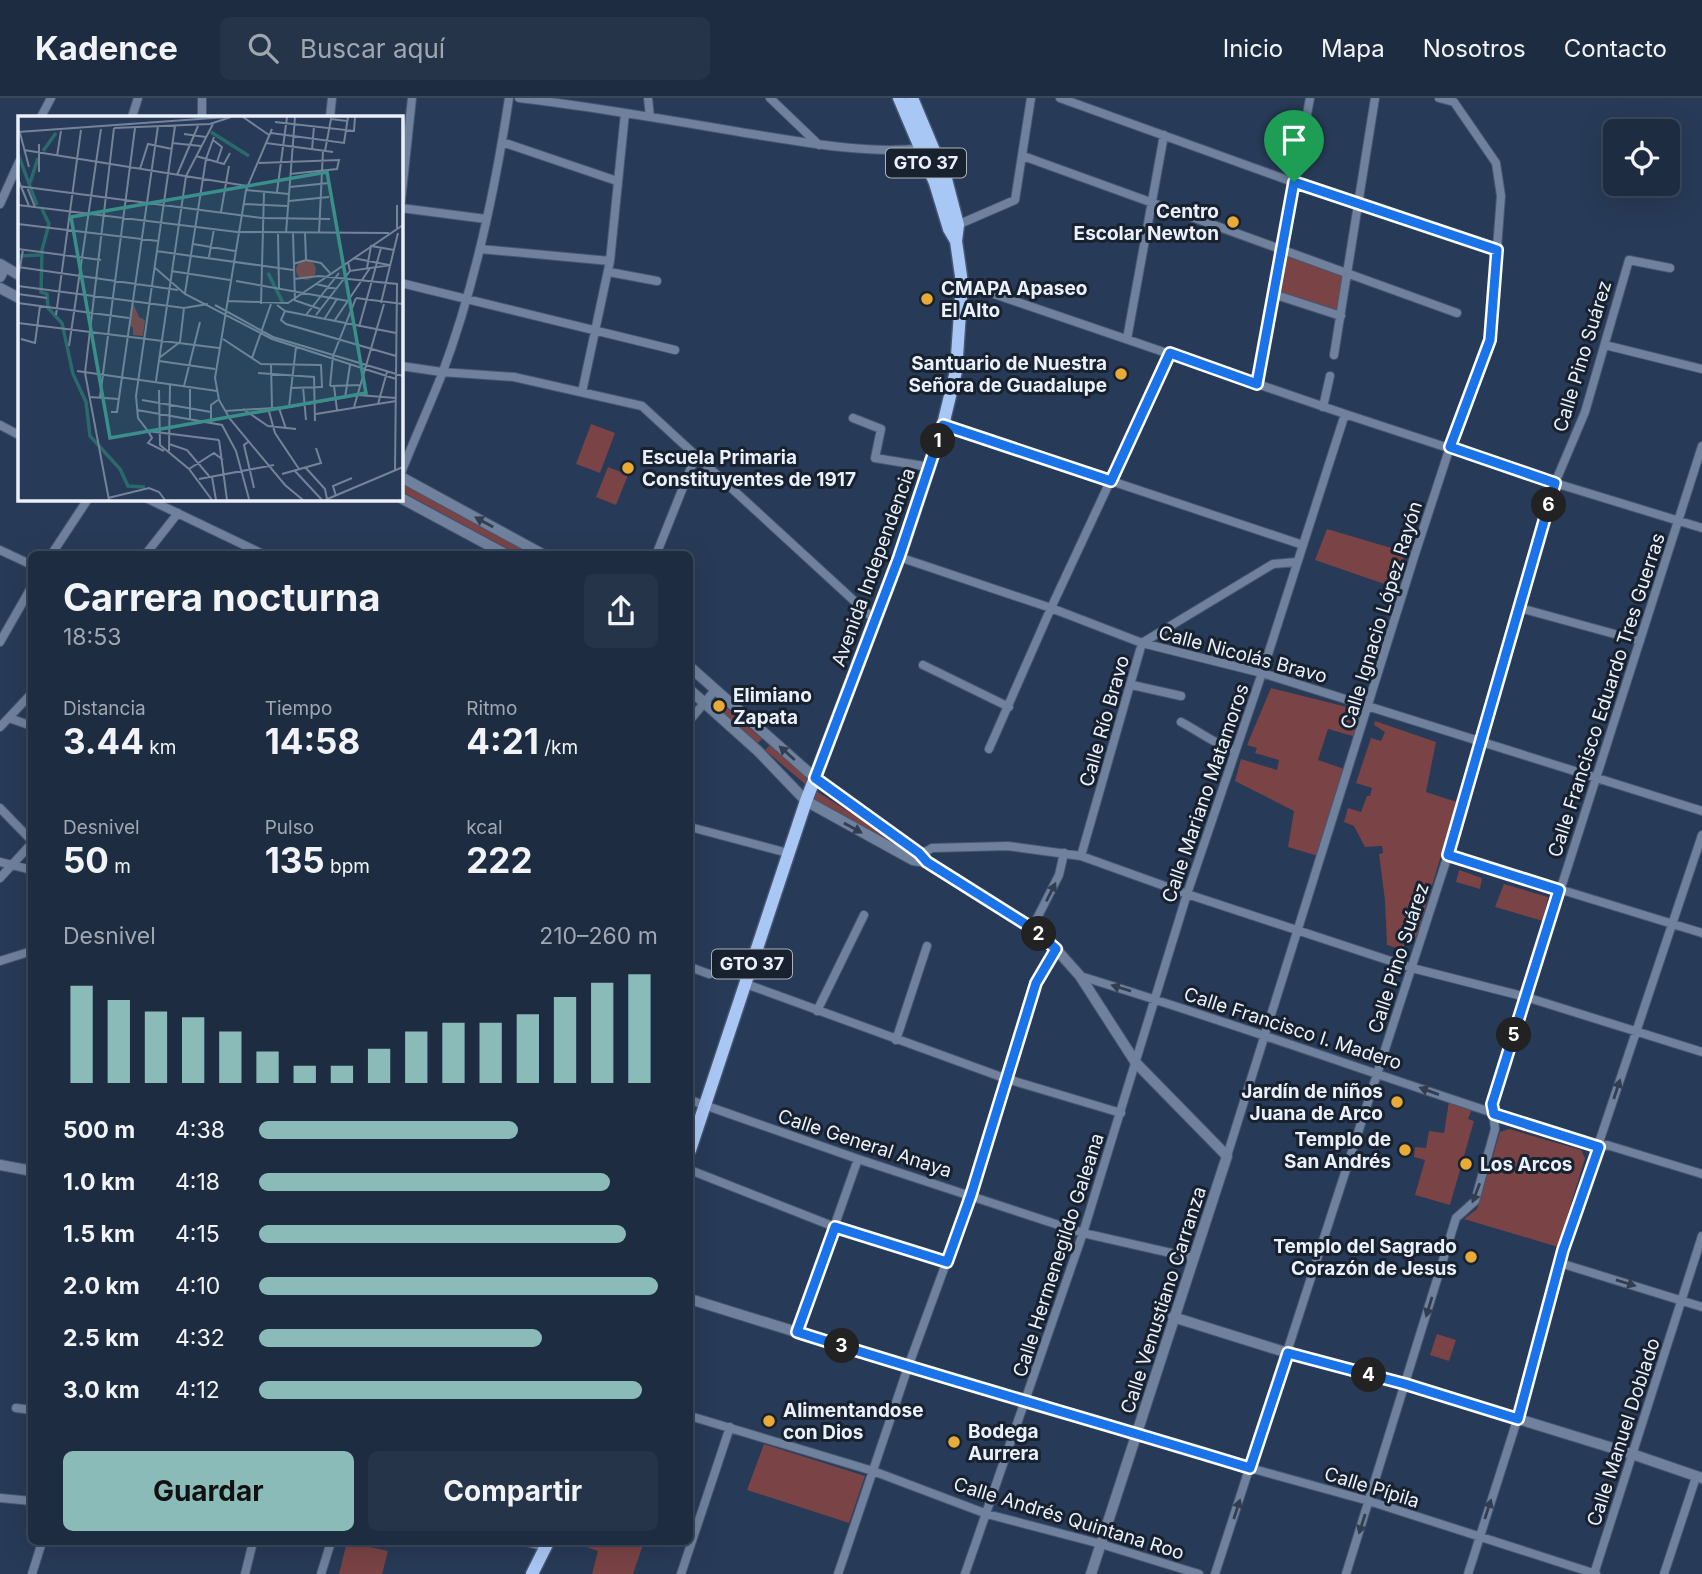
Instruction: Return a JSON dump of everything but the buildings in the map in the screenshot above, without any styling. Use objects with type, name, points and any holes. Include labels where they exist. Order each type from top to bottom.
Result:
[{"type":"main road","name":"Avenida Independencia","points":[[899,98],[926,146]]},
{"type":"main road","name":"Avenida Independencia","points":[[815,778],[899,557],[943,425],[956,371],[962,283],[956,241],[953,227],[934,183],[912,98]]},
{"type":"main road","name":"GTO 37","points":[[693,1141],[815,778]]},
{"type":"main road","points":[[532,1574],[546,1545]]},
{"type":"street","points":[[42,116],[51,98]]},
{"type":"street","points":[[132,116],[138,98]]},
{"type":"street","points":[[202,98],[202,116]]},
{"type":"street","points":[[330,116],[332,98]]},
{"type":"street","points":[[402,192],[412,98]]},
{"type":"street","points":[[402,472],[442,372],[480,249],[509,98]]},
{"type":"street","points":[[519,98],[578,101],[625,113],[819,145],[902,150],[926,146]]},
{"type":"street","points":[[648,98],[650,117]]},
{"type":"street","points":[[770,98],[819,145]]},
{"type":"street","points":[[953,227],[1015,200],[1031,98]]},
{"type":"street","points":[[1060,98],[1357,205],[1497,250]]},
{"type":"street","points":[[1257,384],[1310,98]]},
{"type":"street","points":[[1334,355],[1375,98]]},
{"type":"street","name":"Calle Ignacio López Rayón","points":[[1227,1156],[1450,447],[1490,340],[1501,196],[1496,163],[1453,100],[1439,98]]},
{"type":"street","points":[[582,392],[610,261],[625,113]]},
{"type":"street","points":[[1127,339],[1164,135]]},
{"type":"street","points":[[502,142],[618,181]]},
{"type":"street","points":[[1023,156],[1457,313]]},
{"type":"street","points":[[0,204],[18,164]]},
{"type":"street","points":[[402,208],[486,219]]},
{"type":"street","points":[[480,249],[610,261]]},
{"type":"street","name":"Calle Pino Suárez","points":[[1215,1574],[1448,855],[1555,483],[1585,412],[1629,260],[1670,268]]},
{"type":"street","points":[[0,277],[3,265],[18,274]]},
{"type":"street","points":[[608,272],[657,281]]},
{"type":"street","points":[[402,283],[675,350]]},
{"type":"street","points":[[962,283],[1323,407],[1702,528]]},
{"type":"street","points":[[0,288],[18,297]]},
{"type":"street","points":[[1273,294],[1340,316]]},
{"type":"street","points":[[1605,345],[1702,369]]},
{"type":"street","points":[[989,749],[1051,608],[1170,353]]},
{"type":"street","points":[[402,366],[514,377],[642,406],[874,620]]},
{"type":"street","points":[[1323,407],[1330,376]]},
{"type":"street","name":"Calle Mariano Matamoros","points":[[1136,1063],[1187,894],[1262,673],[1345,414]]},
{"type":"street","points":[[853,418],[881,429],[875,458],[930,467]]},
{"type":"street","points":[[0,425],[18,434]]},
{"type":"street","points":[[943,425],[1303,545]]},
{"type":"street","name":"Calle Francisco Eduardo Tres Guerras","points":[[1405,1384],[1456,1218],[1475,1201],[1495,1129],[1492,1104],[1702,446]]},
{"type":"street","points":[[658,551],[695,455]]},
{"type":"street","points":[[402,476],[537,551]]},
{"type":"street","points":[[402,499],[500,551]]},
{"type":"street","points":[[54,551],[87,500]]},
{"type":"street","points":[[150,500],[249,551]]},
{"type":"street","points":[[148,551],[178,513]]},
{"type":"street","points":[[1,553],[28,563]]},
{"type":"street","name":"Calle Nicolás Bravo","points":[[899,557],[1051,608],[1143,643],[1262,673],[1702,811]]},
{"type":"street","name":"Calle Río Bravo","points":[[1081,856],[1143,643],[1273,564],[1297,562]]},
{"type":"street","points":[[0,642],[28,593]]},
{"type":"street","points":[[1520,608],[1640,641]]},
{"type":"street","points":[[923,665],[1009,707]]},
{"type":"street","points":[[693,670],[815,778],[916,857]]},
{"type":"street","points":[[1132,685],[1181,696]]},
{"type":"street","points":[[693,716],[715,690]]},
{"type":"street","points":[[693,693],[758,751],[806,802],[927,862],[1032,928],[1056,949],[1080,976],[1136,1063],[1227,1156]]},
{"type":"street","points":[[0,727],[28,698]]},
{"type":"street","points":[[9,718],[28,725]]},
{"type":"street","points":[[1181,722],[1214,743],[1235,751]]},
{"type":"street","points":[[758,751],[769,737]]},
{"type":"street","points":[[0,808],[28,838]]},
{"type":"street","points":[[693,828],[788,853]]},
{"type":"street","points":[[1468,1574],[1518,1419],[1560,1262],[1702,835]]},
{"type":"street","points":[[916,857],[932,848],[1008,846],[1081,856],[1412,968],[1526,997],[1702,1052]]},
{"type":"street","points":[[0,878],[28,847]]},
{"type":"street","points":[[1032,928],[1059,875],[1064,853]]},
{"type":"street","points":[[1448,855],[1702,933]]},
{"type":"street","points":[[0,862],[28,869]]},
{"type":"street","points":[[817,1011],[864,915]]},
{"type":"street","points":[[896,1040],[927,947]]},
{"type":"street","points":[[838,1574],[908,1367],[971,1195],[1036,983],[1056,949]]},
{"type":"street","points":[[0,961],[28,952]]},
{"type":"street","points":[[693,968],[709,974]]},
{"type":"street","name":"Calle Francisco I. Madero","points":[[1080,976],[1264,1034],[1494,1114],[1599,1147],[1607,1145],[1702,1174]]},
{"type":"street","points":[[746,984],[1007,1079],[1121,1113]]},
{"type":"street","name":"Calle Hermenegildo Galeana","points":[[965,1574],[1083,1233],[1136,1063]]},
{"type":"street","name":"Calle General Anaya","points":[[693,1101],[1083,1233],[1193,1258]]},
{"type":"street","name":"Calle Venustiano Carranza","points":[[1091,1574],[1227,1156]]},
{"type":"street","points":[[797,1332],[858,1159]]},
{"type":"street","points":[[0,1165],[28,1170]]},
{"type":"street","points":[[693,1171],[835,1227],[947,1262]]},
{"type":"street","name":"Calle Manuel Doblado","points":[[1594,1574],[1702,1236]]},
{"type":"street","points":[[1560,1262],[1702,1307]]},
{"type":"street","points":[[693,1300],[1025,1403],[1138,1434]]},
{"type":"street","points":[[1173,1317],[1288,1353],[1405,1384],[1632,1454],[1699,1478],[1664,1574]]},
{"type":"street","points":[[1346,1574],[1405,1384]]},
{"type":"street","points":[[16,1408],[28,1410]]},
{"type":"street","name":"Calle Andrés Quintana Roo","points":[[693,1417],[873,1471],[987,1514],[1101,1544],[1199,1574]]},
{"type":"street","points":[[693,1538],[730,1427]]},
{"type":"street","name":"Calle Pípila","points":[[1138,1434],[1370,1501],[1594,1574]]},
{"type":"street","points":[[0,1498],[28,1501]]},
{"type":"street","points":[[32,1574],[41,1545]]},
{"type":"street","points":[[245,1574],[252,1545]]},
{"type":"street","points":[[321,1574],[330,1545]]},
{"type":"street","points":[[681,1574],[691,1545]]},
{"type":"shaded area","points":[[1281,255],[1343,274],[1337,313],[1276,293]]},
{"type":"shaded area","points":[[591,424],[615,433],[600,473],[576,464]]},
{"type":"shaded area","points":[[608,467],[628,475],[616,505],[596,497]]},
{"type":"shaded area","points":[[404,483],[525,551],[512,551],[402,492]]},
{"type":"shaded area","points":[[1327,529],[1405,552],[1396,588],[1315,560]]},
{"type":"shaded area","points":[[1271,688],[1363,711],[1353,736],[1328,729],[1318,760],[1344,769],[1318,856],[1288,847],[1294,811],[1235,781],[1241,759],[1277,770],[1279,760],[1255,753],[1257,748],[1247,745]]},
{"type":"shaded area","points":[[716,698],[762,739],[757,744],[711,704]]},
{"type":"shaded area","points":[[1375,721],[1436,742],[1426,792],[1457,802],[1416,939],[1407,936],[1403,950],[1387,945],[1379,854],[1383,853],[1382,846],[1365,847],[1354,826],[1344,822],[1348,808],[1361,812],[1367,796],[1370,796],[1372,788],[1356,783],[1371,738],[1381,741],[1385,732],[1374,725]]},
{"type":"shaded area","points":[[770,745],[809,778],[805,784],[765,750]]},
{"type":"shaded area","points":[[816,791],[902,845],[905,850],[812,799]]},
{"type":"shaded area","points":[[1459,870],[1482,878],[1480,889],[1456,882]]},
{"type":"shaded area","points":[[1504,884],[1548,897],[1543,921],[1495,907]]},
{"type":"shaded area","points":[[1449,1101],[1473,1107],[1468,1119],[1474,1121],[1450,1205],[1415,1195],[1425,1160],[1414,1157],[1415,1147],[1426,1148],[1429,1131],[1444,1133]]},
{"type":"shaded area","points":[[1509,1129],[1581,1150],[1585,1158],[1558,1247],[1464,1219],[1477,1209],[1500,1132]]},
{"type":"shaded area","points":[[1437,1334],[1456,1340],[1449,1361],[1430,1355]]},
{"type":"shaded area","points":[[764,1444],[865,1476],[849,1523],[747,1490]]},
{"type":"shaded area","points":[[346,1545],[388,1551],[382,1574],[339,1574]]},
{"type":"shaded area","points":[[581,1545],[643,1545],[633,1574],[592,1574],[598,1551]]},
{"type":"place","name":"Centro Escolar Newton","points":[[1233,222]]},
{"type":"place","name":"CMAPA Apaseo El Alto","points":[[927,299]]},
{"type":"place","name":"Santuario de Nuestra Señora de Guadalupe","points":[[1121,374]]},
{"type":"place","name":"Escuela Primaria Constituyentes de 1917","points":[[628,468]]},
{"type":"place","name":"Elimiano Zapata","points":[[719,706]]},
{"type":"place","name":"Jardín de niños Juana de Arco","points":[[1397,1102]]},
{"type":"place","name":"Templo de San Andrés","points":[[1405,1150]]},
{"type":"place","name":"Los Arcos","points":[[1466,1164]]},
{"type":"place","name":"Templo del Sagrado Corazón de Jesus","points":[[1471,1257]]},
{"type":"place","name":"Alimentandose con Dios","points":[[769,1421]]},
{"type":"place","name":"Bodega Aurrera","points":[[954,1442]]},
{"type":"route","points":[[1294,182],[1497,250],[1490,340],[1450,447],[1555,483],[1448,855],[1559,890],[1492,1104],[1494,1114],[1599,1147],[1563,1250],[1518,1419],[1405,1384],[1288,1353],[1250,1468],[1025,1403],[797,1332],[835,1227],[947,1262],[971,1195],[1036,983],[1056,949],[1032,928],[927,862],[919,853],[815,778],[899,557],[943,425],[1111,481],[1170,353],[1257,384],[1294,182]]}]
